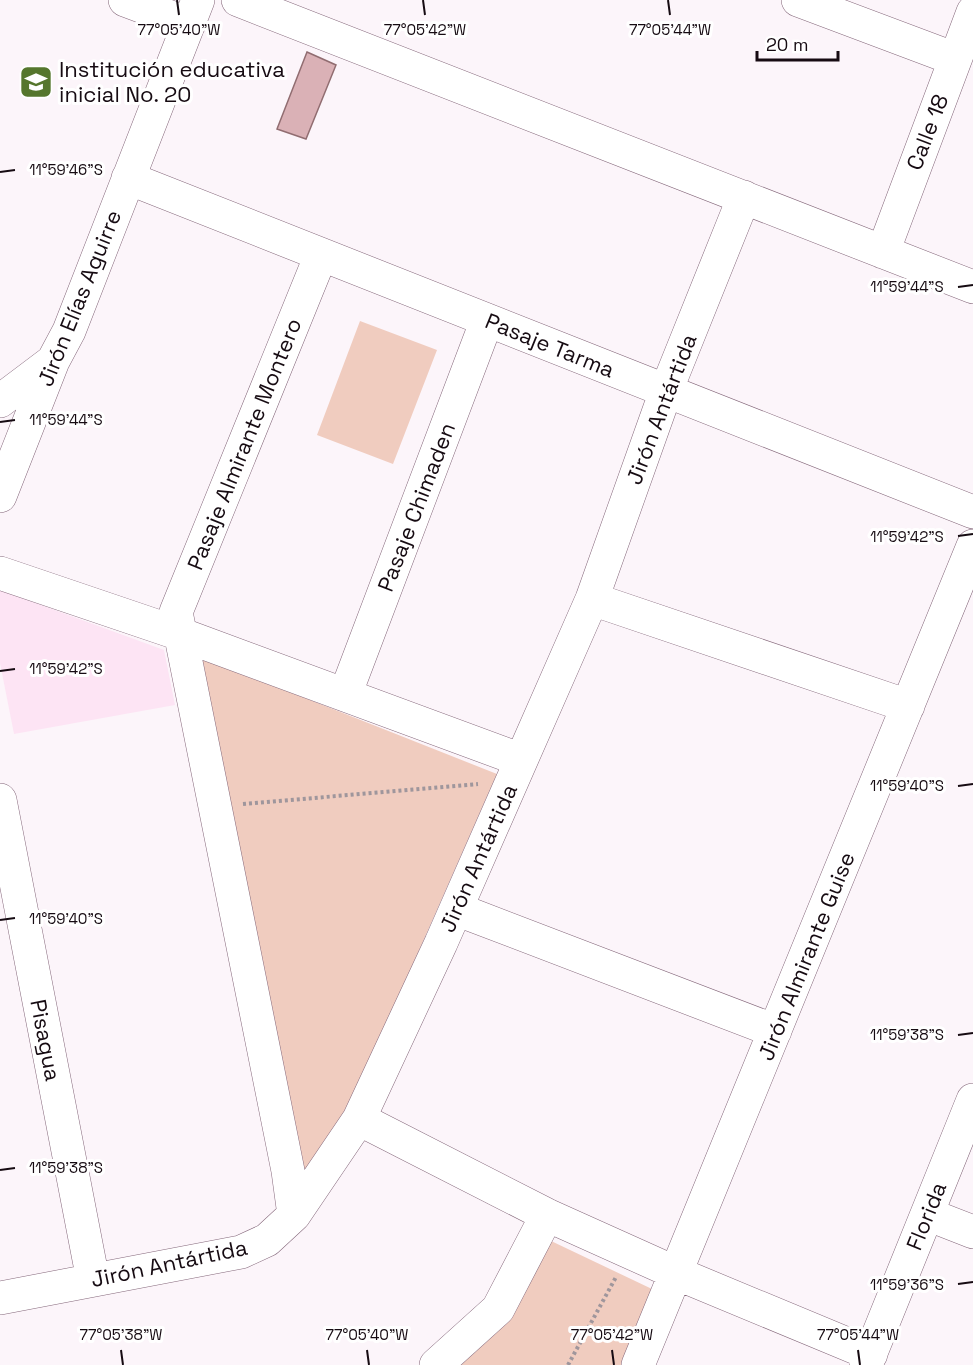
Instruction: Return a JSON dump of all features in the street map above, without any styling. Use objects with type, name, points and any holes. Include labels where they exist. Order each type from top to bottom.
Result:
[{"type":"street","points":[[125,0],[193,12]]},
{"type":"street","points":[[238,0],[973,287]]},
{"type":"street","points":[[798,0],[955,59]]},
{"type":"street","name":"Jirón Elías Aguirre","points":[[0,496],[53,361],[69,331],[193,12]]},
{"type":"street","name":"Calle 18","points":[[883,252],[973,12]]},
{"type":"street","name":"Pasaje Tarma","points":[[128,178],[973,512]]},
{"type":"street","name":"Jirón Antártida","points":[[0,1298],[241,1252],[267,1240],[294,1215],[359,1119],[456,909],[592,599],[666,391],[744,197]]},
{"type":"street","name":"Pasaje Almirante Montero","points":[[294,1215],[286,1159],[176,612],[321,255]]},
{"type":"street","name":"Pasaje Chimaden","points":[[345,695],[488,320]]},
{"type":"street","points":[[0,401],[53,361]]},
{"type":"street","name":"Jirón Almirante Guise","points":[[638,1365],[973,546]]},
{"type":"street","points":[[0,573],[180,634],[345,695],[516,770]]},
{"type":"street","points":[[592,599],[908,706]]},
{"type":"street","name":"Pisagua","points":[[0,800],[93,1280]]},
{"type":"street","points":[[456,909],[775,1031]]},
{"type":"street","name":"Florida","points":[[868,1360],[973,1100]]},
{"type":"street","points":[[359,1119],[547,1215],[868,1360]]},
{"type":"street","points":[[927,1214],[973,1232]]},
{"type":"street","points":[[436,1365],[498,1309],[547,1215]]},
{"type":"path","points":[[215,806],[516,770]]},
{"type":"path","points":[[568,1365],[630,1252]]},
{"type":"shaded area","points":[[360,321],[437,350],[393,464],[317,435]]},
{"type":"shaded area","points":[[0,590],[164,650],[175,705],[14,734],[0,663]]},
{"type":"shaded area","points":[[199,656],[497,774],[349,1109],[304,1173]]},
{"type":"shaded area","points":[[549,1240],[652,1289],[621,1365],[461,1365],[511,1316]]},
{"type":"building","points":[[307,52],[336,65],[306,139],[277,129]]},
{"type":"place","name":"Institución educativa inicial No. 20","points":[[36,82]]}]
